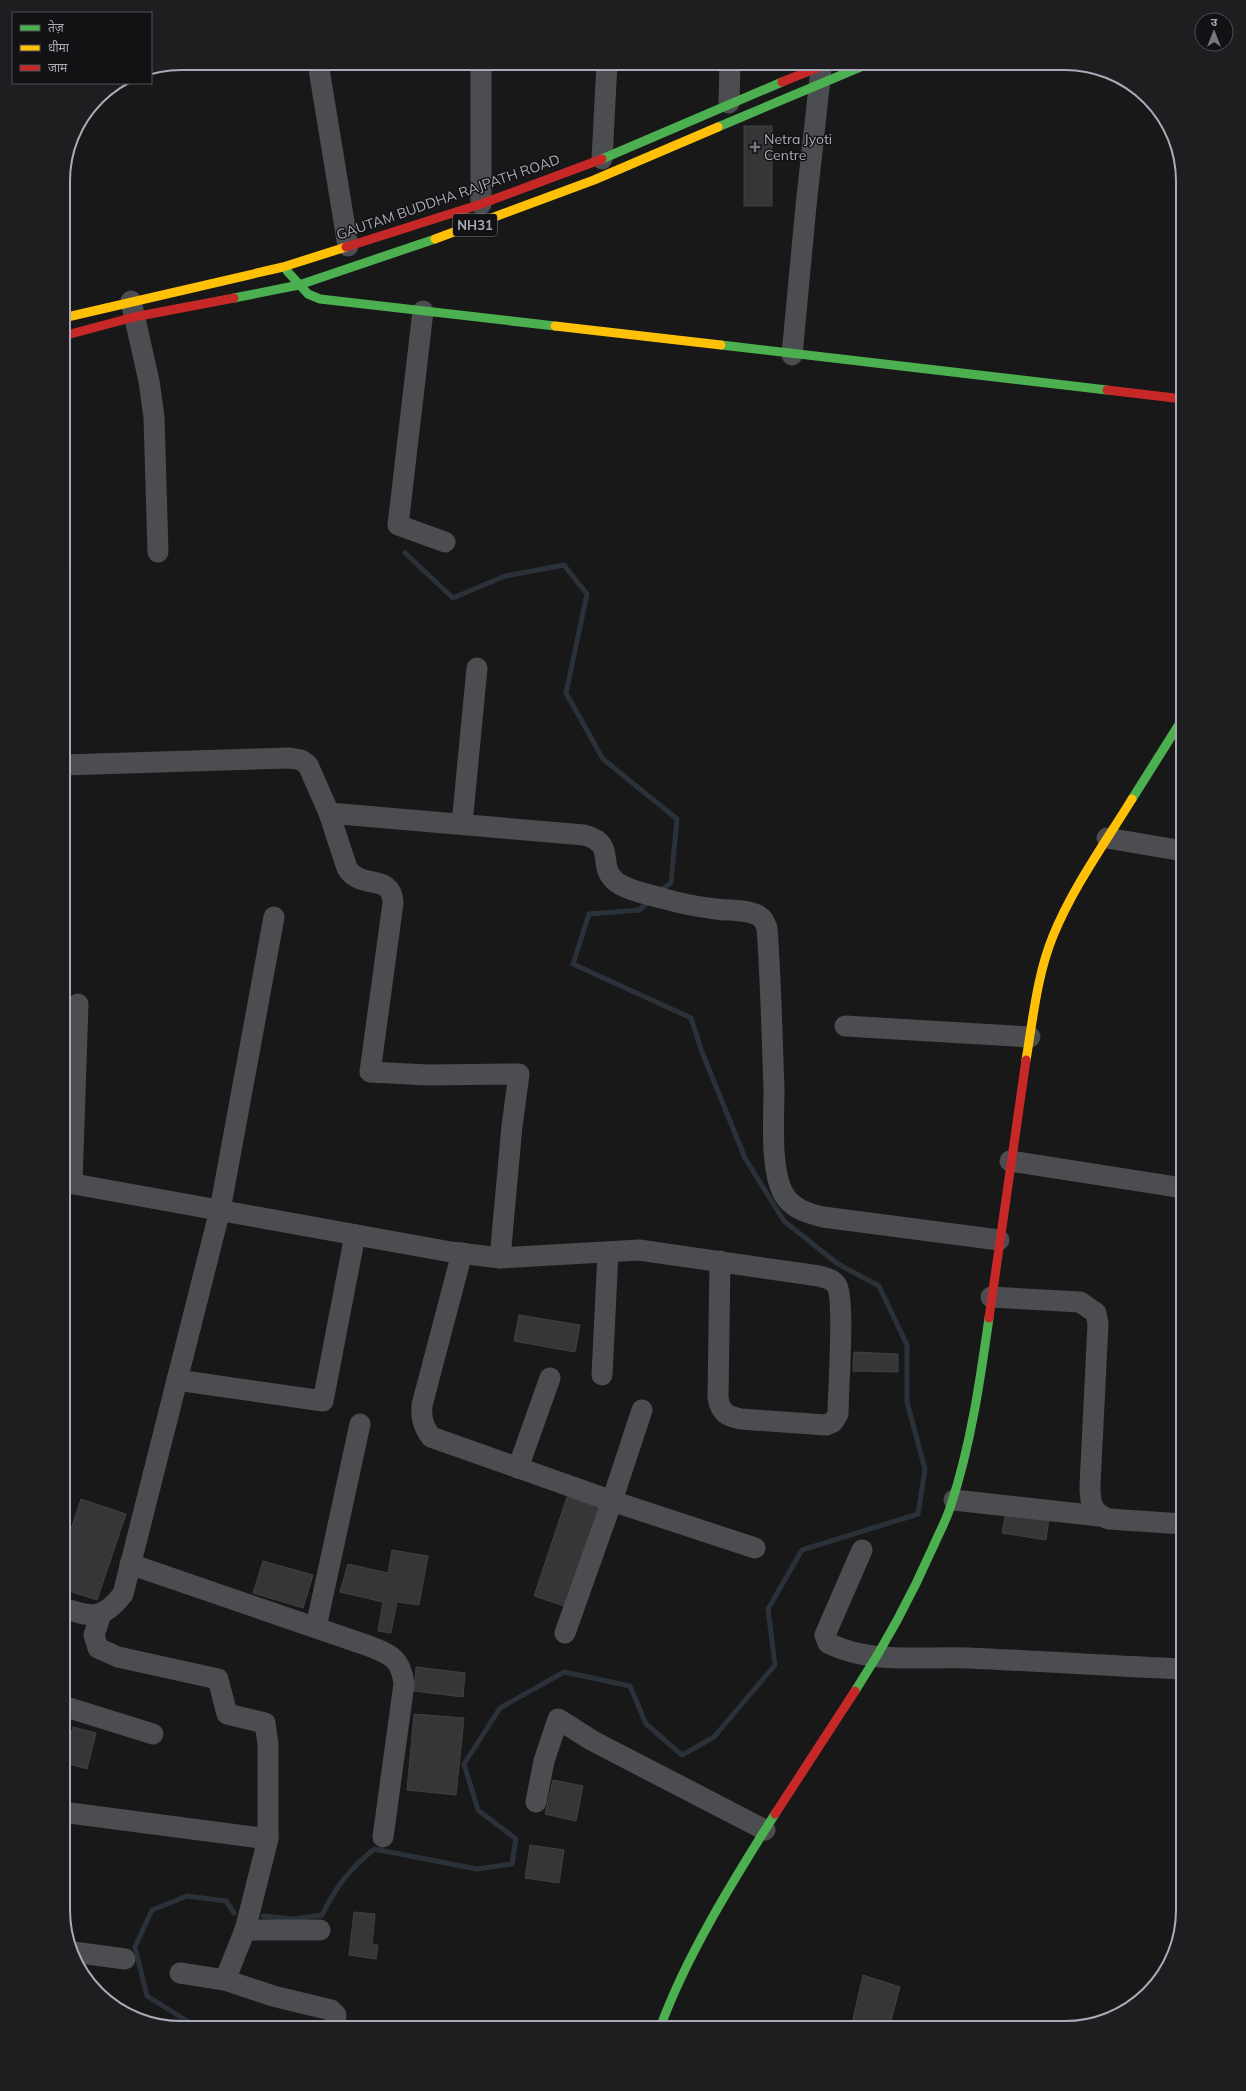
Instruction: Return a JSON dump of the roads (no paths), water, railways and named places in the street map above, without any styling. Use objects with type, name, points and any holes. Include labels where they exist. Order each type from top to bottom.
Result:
[{"type":"main road","name":"GAUTAM BUDDHA RAJPATH ROAD","points":[[70,317],[133,309],[283,268],[481,204],[602,159],[729,103],[824,71]]},
{"type":"main road","name":"NH31","points":[[70,333],[133,309],[299,285],[418,246],[594,180],[824,71]]},
{"type":"main road","points":[[283,268],[308,294],[320,299],[792,355],[1176,398]]},
{"type":"main road","points":[[663,2021],[669,2004],[714,1916],[765,1830],[876,1658],[938,1541],[954,1500],[968,1446],[979,1389],[998,1240],[1040,978],[1053,936],[1074,892],[1176,729]]},
{"type":"street","points":[[319,70],[348,246]]},
{"type":"street","points":[[481,70],[481,204]]},
{"type":"street","points":[[602,159],[607,70]]},
{"type":"street","points":[[729,103],[730,70]]},
{"type":"street","points":[[792,355],[806,206],[824,71]]},
{"type":"street","points":[[133,309],[154,417],[158,552]]},
{"type":"street","points":[[422,311],[398,525],[446,542]]},
{"type":"street","points":[[462,824],[477,668]]},
{"type":"street","points":[[70,765],[290,758],[301,760],[308,765],[329,813],[347,868],[351,875],[357,879],[383,885],[390,888],[393,893],[393,903],[370,1072],[428,1075],[519,1074],[512,1126],[500,1258]]},
{"type":"street","points":[[329,813],[592,837],[602,845],[607,867],[614,880],[621,885],[667,900],[715,909],[750,912],[765,921],[767,928],[771,982],[775,1159],[783,1193],[791,1203],[803,1212],[823,1218],[998,1240]]},
{"type":"street","points":[[1107,838],[1176,850]]},
{"type":"street","points":[[70,1610],[90,1616],[101,1614],[113,1607],[123,1594],[220,1210],[274,917]]},
{"type":"street","points":[[70,1147],[78,1004]]},
{"type":"street","points":[[845,1026],[1030,1038]]},
{"type":"street","points":[[1010,1161],[1176,1187]]},
{"type":"street","points":[[70,1183],[355,1235],[500,1258],[639,1250],[720,1261],[819,1276],[829,1279],[836,1285],[840,1304],[838,1414],[833,1422],[826,1425],[741,1419],[728,1416],[722,1412],[718,1398],[720,1261]]},
{"type":"street","points":[[177,1380],[323,1401],[355,1235]]},
{"type":"street","points":[[602,1375],[608,1252]]},
{"type":"street","points":[[462,1253],[422,1405],[421,1418],[425,1429],[431,1437],[612,1501],[755,1548]]},
{"type":"street","points":[[991,1297],[1080,1302],[1096,1313],[1098,1324],[1090,1497],[1092,1507],[1099,1516]]},
{"type":"street","points":[[518,1468],[550,1378]]},
{"type":"street","points":[[566,1633],[642,1410]]},
{"type":"street","points":[[316,1627],[360,1424]]},
{"type":"street","points":[[954,1500],[1099,1516],[1109,1519],[1176,1524]]},
{"type":"street","points":[[862,1550],[825,1635],[828,1644],[842,1650],[876,1658],[967,1658],[1176,1670]]},
{"type":"street","points":[[130,1564],[316,1627],[386,1653],[396,1660],[402,1669],[404,1684],[383,1837]]},
{"type":"street","points":[[101,1614],[94,1635],[98,1648],[118,1657],[218,1679],[227,1714],[264,1723],[268,1744],[268,1839],[245,1930],[225,1980]]},
{"type":"street","points":[[70,1708],[153,1734]]},
{"type":"street","points":[[536,1802],[544,1761],[558,1719],[593,1741],[765,1830]]},
{"type":"street","points":[[70,1813],[268,1839]]},
{"type":"street","points":[[245,1930],[320,1930]]},
{"type":"street","points":[[78,1953],[125,1959]]},
{"type":"street","points":[[180,1973],[225,1980],[273,1996],[331,2010],[336,2015],[336,2021]]},
{"type":"waterway","points":[[405,553],[453,598],[505,576],[564,565],[587,594],[566,693],[603,759],[677,819],[671,883],[660,891]]},
{"type":"waterway","points":[[263,1916],[293,1919],[322,1915],[344,1879],[357,1864],[374,1849],[477,1869],[512,1864],[516,1839],[478,1810],[464,1764],[500,1708],[564,1672],[630,1686],[646,1724],[682,1755],[714,1737],[775,1665],[768,1609],[802,1550],[918,1514],[925,1469],[907,1402],[907,1345],[879,1286],[838,1264],[784,1221],[745,1158],[702,1052],[691,1018],[573,964],[589,914],[639,910],[650,901]]},
{"type":"waterway","points":[[187,2021],[147,1996],[135,1947],[152,1910],[187,1896],[226,1901],[234,1913]]},
{"type":"place","name":"Netra Jyoti Centre","points":[[755,147]]}]
